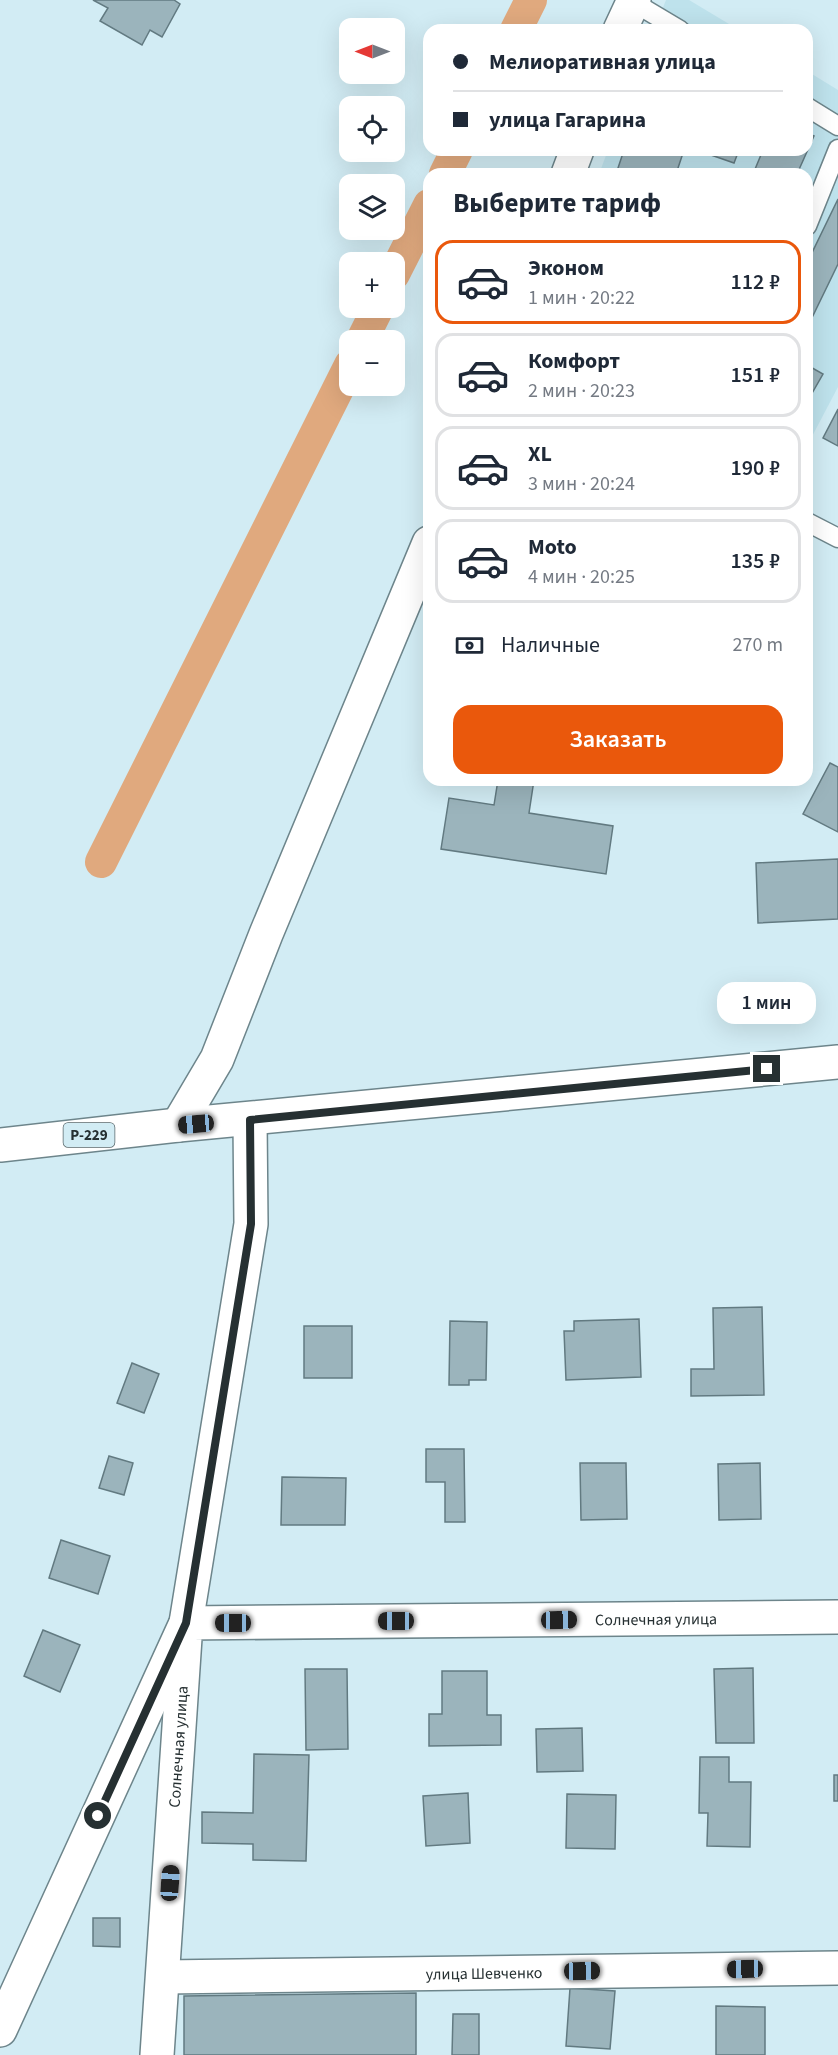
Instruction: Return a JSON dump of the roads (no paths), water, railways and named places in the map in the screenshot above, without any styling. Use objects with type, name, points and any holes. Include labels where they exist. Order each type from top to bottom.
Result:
[{"type":"street","points":[[178,1125],[217,1059],[266,934],[423,557]]},
{"type":"street","name":"Р-229","points":[[0,1145],[178,1125],[250,1120],[838,1062]]},
{"type":"street","points":[[0,2030],[186,1623],[251,1224],[250,1120]]},
{"type":"street","name":"Солнечная улица","points":[[157,2055],[186,1623],[838,1617]]},
{"type":"street","name":"улица Шевченко","points":[[164,1977],[838,1968]]},
{"type":"lane","points":[[629,11],[664,24]]},
{"type":"lane","points":[[813,111],[838,126]]},
{"type":"lane","points":[[813,211],[838,149]]},
{"type":"lane","points":[[813,525],[838,538]]},
{"type":"waterway","points":[[519,24],[531,0]]},
{"type":"waterway","points":[[448,168],[454,156]]},
{"type":"waterway","points":[[405,252],[423,217]]},
{"type":"waterway","points":[[367,330],[373,318]]},
{"type":"waterway","points":[[101,862],[339,387]]}]
